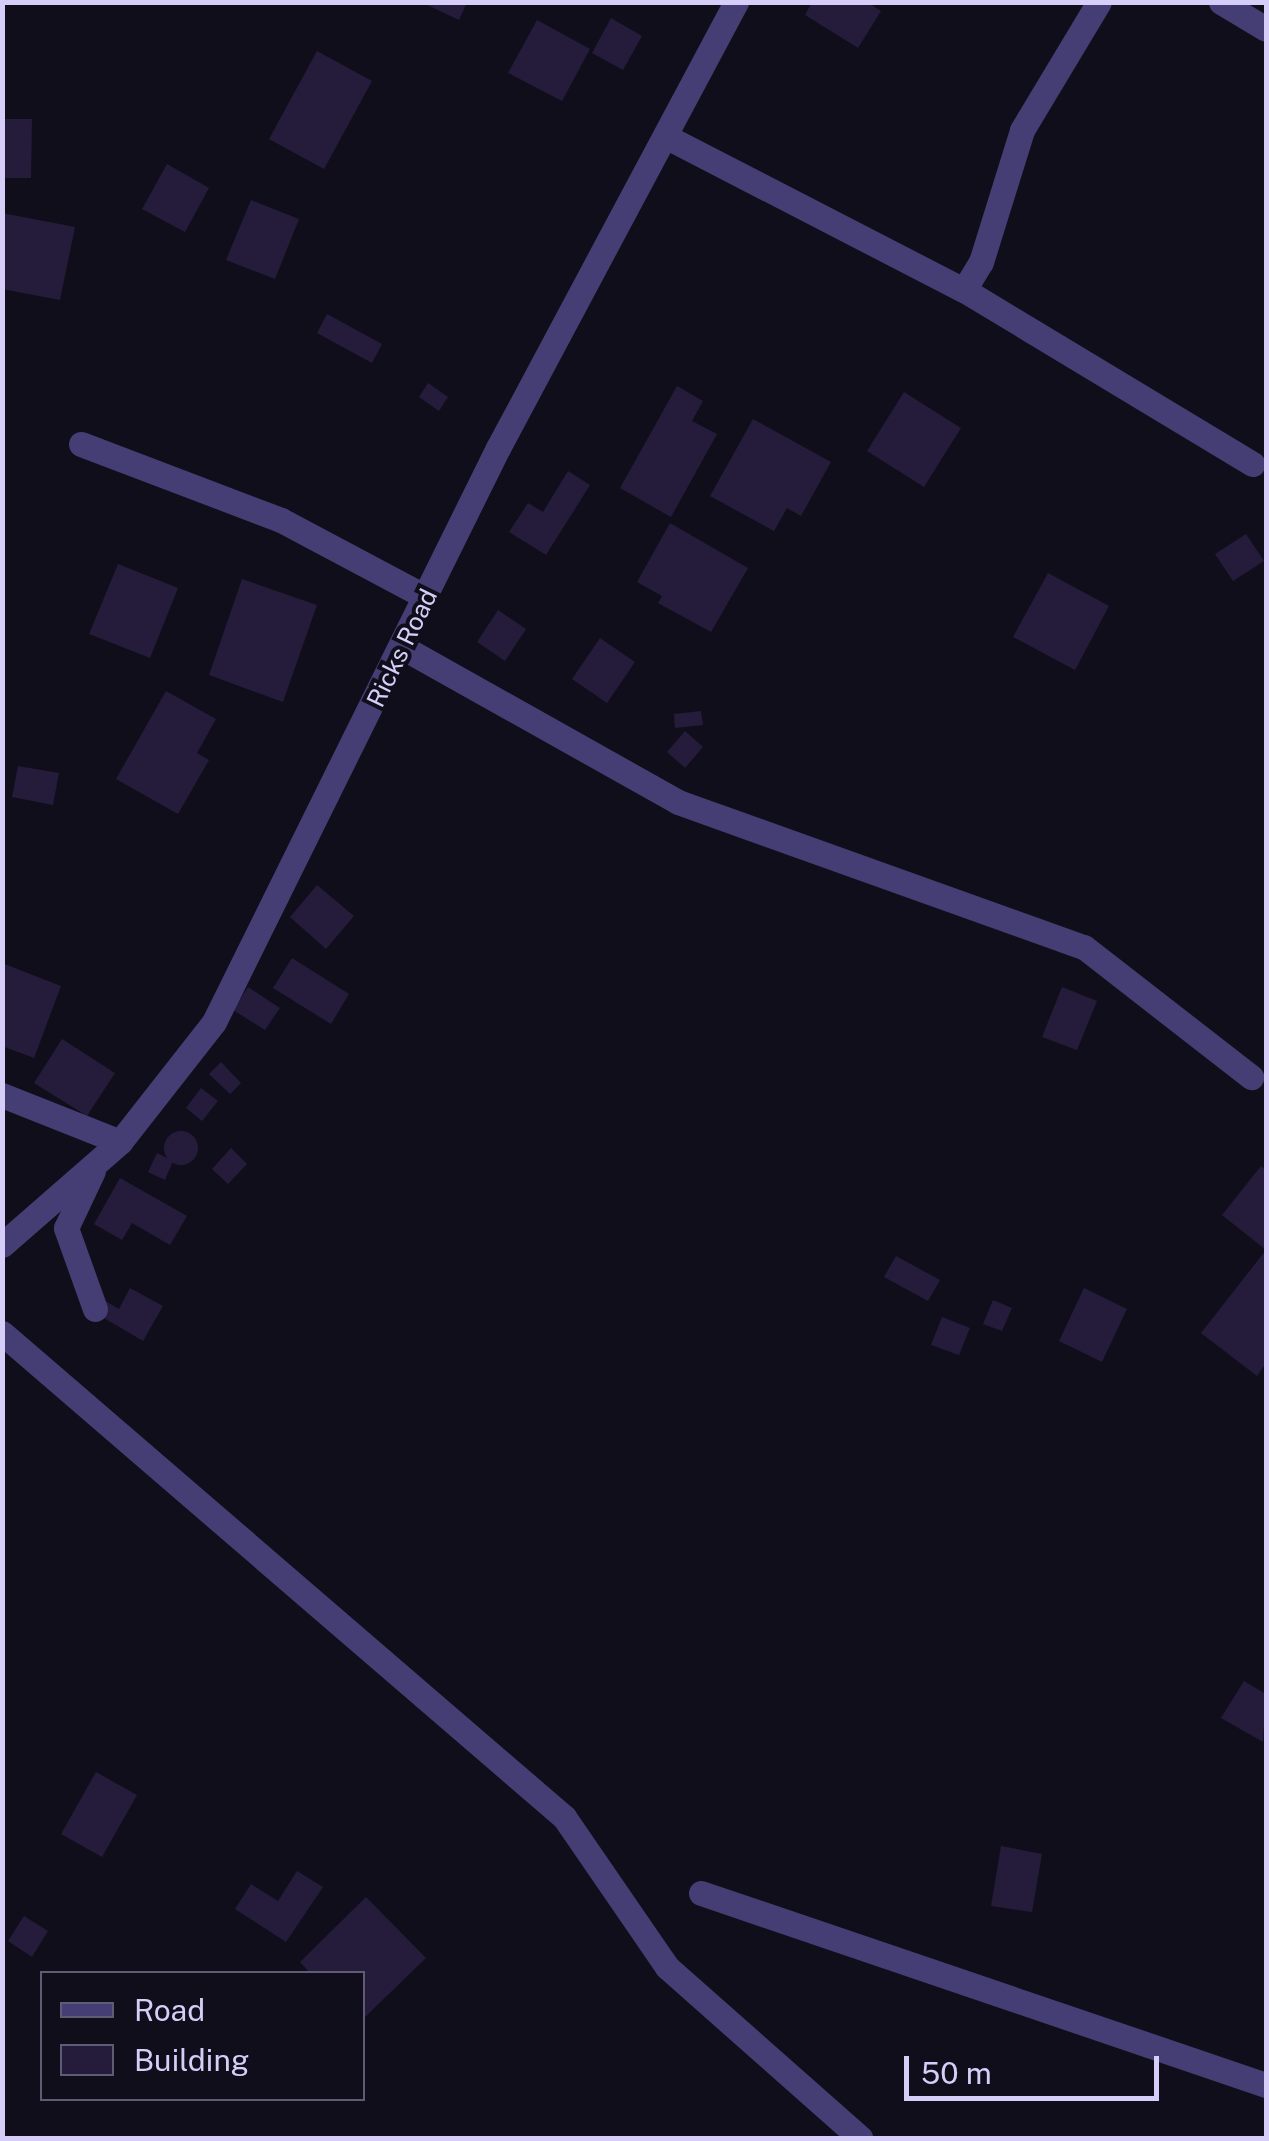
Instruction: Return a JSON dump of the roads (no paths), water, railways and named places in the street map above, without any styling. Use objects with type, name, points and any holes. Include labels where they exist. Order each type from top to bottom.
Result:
[{"type":"street","name":"Ricks Road","points":[[2,1245],[120,1142],[214,1022],[426,596],[736,2]]},
{"type":"street","points":[[964,290],[980,262],[1022,130],[1099,2]]},
{"type":"street","points":[[1221,2],[1266,29]]},
{"type":"street","points":[[665,136],[964,290],[1253,464]]},
{"type":"street","points":[[81,444],[281,520],[426,596]]},
{"type":"street","points":[[402,647],[678,802],[1084,947],[1251,1077]]},
{"type":"street","points":[[2,1096],[120,1142]]},
{"type":"street","points":[[95,1309],[66,1228],[98,1162]]},
{"type":"street","points":[[2,1333],[564,1817],[667,1966],[860,2138]]},
{"type":"street","points":[[701,1893],[1266,2085]]}]
